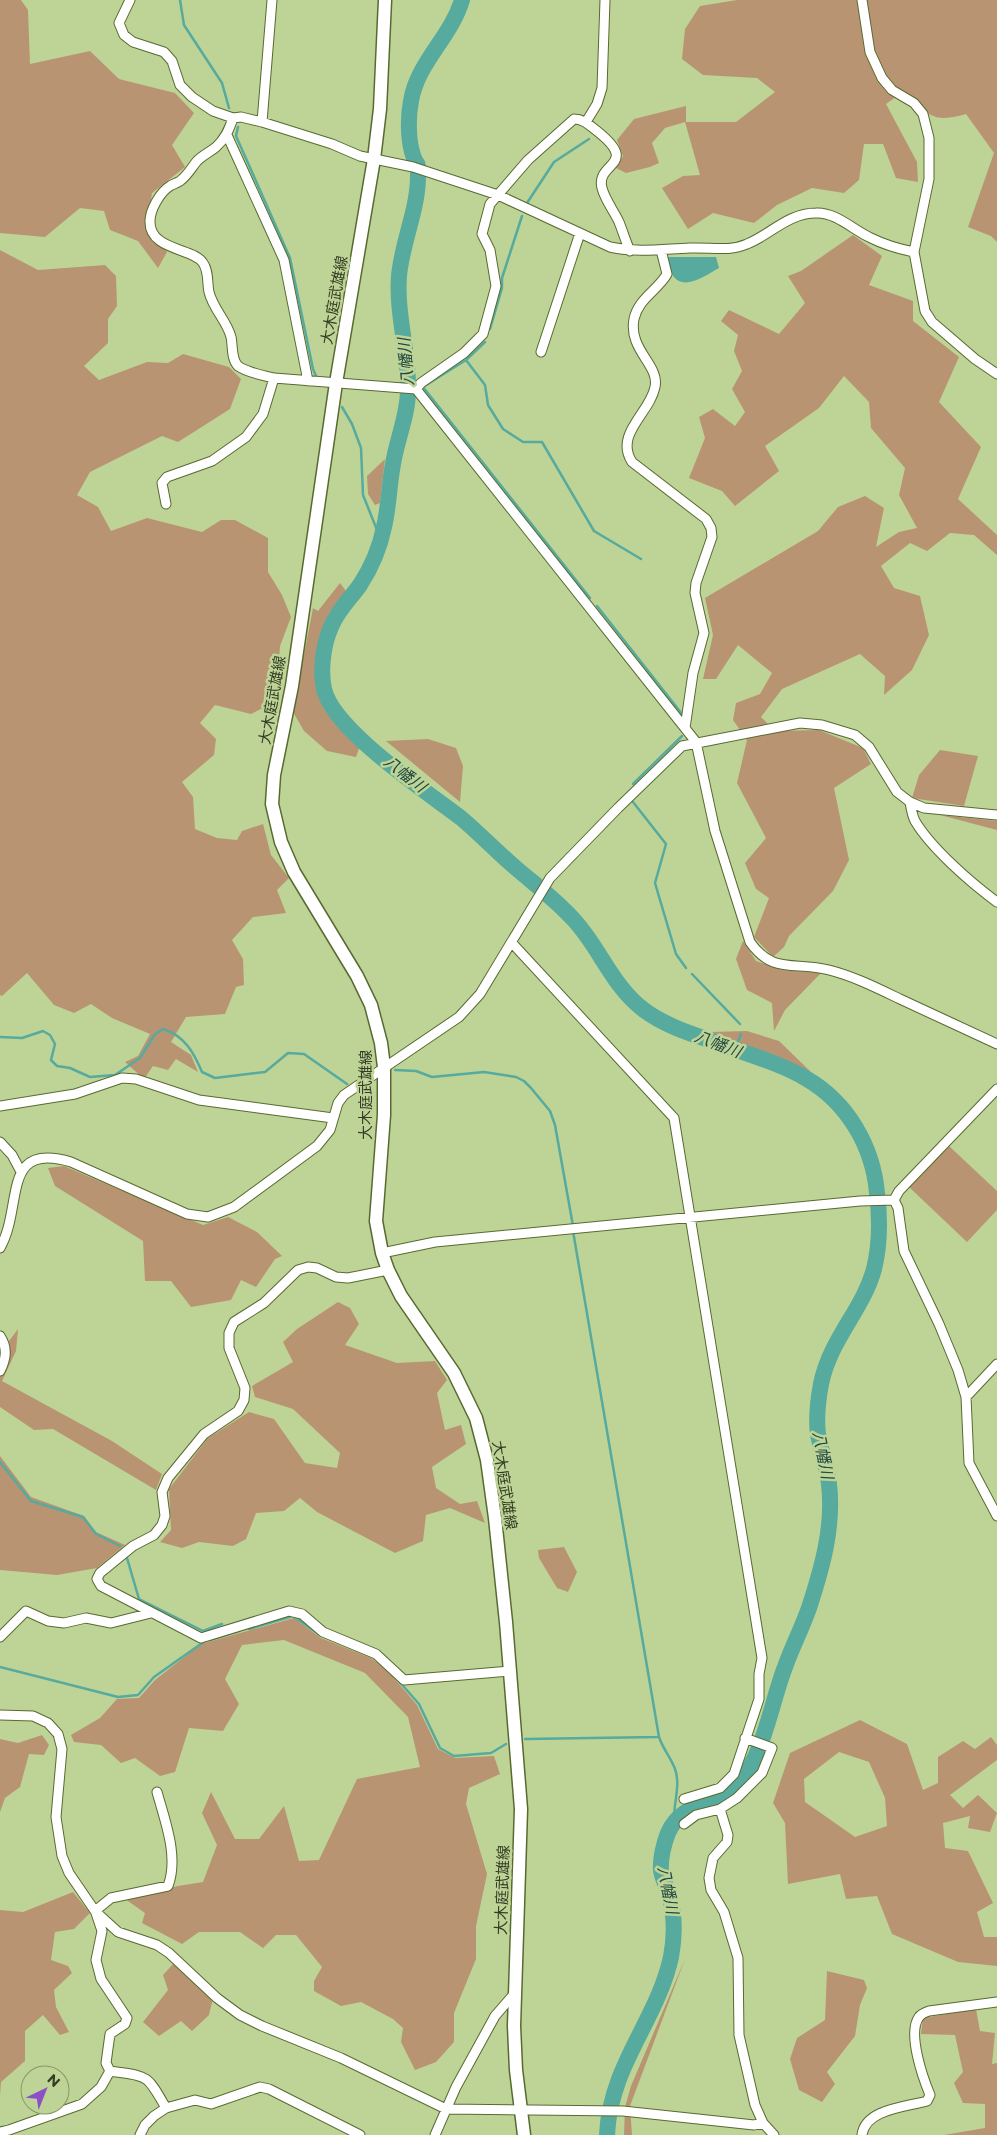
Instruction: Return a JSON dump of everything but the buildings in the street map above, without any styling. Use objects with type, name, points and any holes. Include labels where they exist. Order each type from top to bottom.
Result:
[{"type":"main road","name":"大木庭武雄線","points":[[385,0],[380,109],[374,159],[336,382],[292,686],[274,775],[272,804],[280,842],[294,872],[357,976],[371,1005],[381,1043],[384,1067],[384,1115],[376,1221],[382,1253],[388,1270],[402,1296],[454,1373],[476,1418],[487,1460],[511,1671],[521,1808],[514,1994],[516,2070],[524,2135]]},
{"type":"street","points":[[130,0],[119,23],[124,35],[133,42],[164,52],[172,61],[180,85],[192,97],[213,111],[233,118],[241,117],[262,122],[332,144],[360,156],[413,167],[498,195],[610,247],[630,251],[691,248],[734,249],[749,244],[789,219],[816,213],[834,217],[870,238],[899,249],[914,252]]},
{"type":"street","points":[[262,122],[272,0]]},
{"type":"street","points":[[586,122],[597,104],[602,88],[605,0]]},
{"type":"street","points":[[862,0],[870,52],[882,78],[892,90],[914,103],[923,114],[929,138],[929,179],[914,252],[925,311],[932,322],[975,359],[997,374]]},
{"type":"street","points":[[233,118],[227,135],[217,147],[199,159],[180,182],[162,192],[154,206],[150,222],[152,231],[159,240],[173,249],[197,256],[203,261],[212,300],[230,335],[234,361],[254,374],[274,378],[416,389],[696,742],[715,831],[750,942],[758,954],[768,961],[782,965],[817,967],[859,980],[997,1044]]},
{"type":"street","points":[[416,389],[421,383],[464,353],[483,334],[496,286],[490,250],[482,234],[490,204],[528,160],[574,119],[586,122],[616,148],[614,161],[603,176],[602,186],[630,251]]},
{"type":"street","points":[[227,135],[284,260],[308,380]]},
{"type":"street","points":[[541,352],[580,233]]},
{"type":"street","points":[[661,250],[667,274],[636,310],[633,322],[638,349],[655,374],[656,384],[654,392],[629,435],[626,444],[627,455],[632,462],[706,519],[711,528],[712,536],[696,583],[695,592],[704,633],[693,673],[685,728]]},
{"type":"street","points":[[166,504],[162,483],[168,477],[212,461],[246,437],[263,414],[274,378]]},
{"type":"street","points":[[0,1248],[10,1223],[16,1180],[20,1170],[31,1160],[51,1157],[71,1162],[186,1214],[208,1217],[234,1207],[317,1146],[330,1130],[338,1102],[344,1095],[459,1017],[471,1006],[512,943],[550,878],[682,746],[800,723],[822,725],[855,735],[869,747],[897,792],[910,802],[924,808],[997,815]]},
{"type":"street","points":[[910,802],[914,819],[932,843],[982,891],[997,902]]},
{"type":"street","points":[[512,943],[674,1118],[762,1658],[759,1674],[760,1699],[734,1774],[720,1788],[684,1799]]},
{"type":"street","points":[[0,1106],[74,1094],[122,1078],[136,1079],[199,1100],[333,1118]]},
{"type":"street","points":[[382,1253],[435,1242],[860,1201],[891,1200],[997,1089]]},
{"type":"street","points":[[0,1142],[12,1155],[20,1170]]},
{"type":"street","points":[[891,1200],[898,1208],[904,1251],[948,1347],[966,1397],[969,1463],[997,1516]]},
{"type":"street","points":[[388,1270],[348,1278],[336,1277],[317,1268],[308,1267],[298,1270],[264,1304],[234,1322],[229,1333],[229,1348],[244,1388],[244,1400],[241,1406],[238,1411],[204,1434],[168,1478],[162,1492],[165,1516],[162,1525],[154,1535],[133,1546],[100,1573],[97,1579],[101,1586],[201,1638],[289,1611],[302,1614],[324,1632],[376,1654],[404,1680],[511,1671]]},
{"type":"street","points":[[0,1336],[4,1341],[6,1353],[0,1371]]},
{"type":"street","points":[[966,1397],[997,1364]]},
{"type":"street","points":[[0,1637],[26,1611],[48,1621],[64,1623],[86,1618],[111,1623],[151,1613]]},
{"type":"street","points":[[0,1715],[33,1716],[48,1723],[58,1734],[62,1749],[56,1817],[62,1856],[69,1873],[95,1911],[118,1932],[157,1945],[169,1953],[217,1998],[240,2015],[262,2026],[342,2058],[446,2108],[623,2111],[754,2125],[764,2123]]},
{"type":"street","points":[[684,1824],[696,1815],[720,1809],[738,1798],[762,1773],[772,1748],[745,1738]]},
{"type":"street","points":[[95,1911],[111,1898],[168,1886],[172,1875],[168,1833],[157,1792]]},
{"type":"street","points":[[720,1809],[728,1835],[727,1842],[713,1858],[709,1878],[710,1890],[724,1912],[735,1943],[738,1958],[739,2035],[755,2105],[764,2123],[774,2135]]},
{"type":"street","points":[[95,1911],[102,1932],[96,1960],[102,1979],[127,2018],[125,2024],[110,2034],[106,2064],[110,2071]]},
{"type":"street","points":[[436,2135],[456,2086],[494,2016],[514,1994]]},
{"type":"street","points":[[862,2135],[867,2121],[876,2114],[927,2101],[930,2098],[919,2067],[915,2027],[919,2016],[929,2011],[997,2002]]},
{"type":"street","points":[[110,2071],[144,2076],[152,2084],[166,2108]]},
{"type":"street","points":[[0,2132],[82,2104],[101,2087],[110,2071]]},
{"type":"street","points":[[140,2135],[145,2125],[166,2108],[195,2100],[211,2104],[260,2087],[269,2089],[360,2135]]},
{"type":"shaded area","points":[[0,0],[21,0],[28,10],[30,64],[90,51],[119,79],[175,93],[194,113],[172,145],[185,167],[152,193],[147,227],[167,252],[158,268],[138,241],[110,230],[104,211],[80,208],[45,237],[0,233]]},
{"type":"shaded area","points":[[737,0],[997,0],[997,242],[991,236],[968,227],[994,153],[966,114],[945,118],[931,115],[903,92],[886,104],[917,162],[918,182],[896,178],[883,144],[864,144],[859,180],[844,193],[812,188],[777,205],[754,223],[713,213],[688,229],[662,188],[683,176],[700,175],[685,122],[665,128],[652,143],[659,163],[626,173],[616,168],[623,156],[617,140],[634,119],[686,106],[686,122],[736,122],[775,92],[757,78],[703,75],[682,59],[685,29],[700,6]]},
{"type":"shaded area","points":[[853,235],[882,256],[869,285],[913,301],[913,321],[959,357],[939,402],[981,447],[958,499],[997,535],[997,555],[974,535],[950,533],[927,551],[910,543],[881,566],[894,588],[920,596],[929,635],[912,670],[884,695],[885,676],[860,654],[782,689],[761,717],[775,731],[819,730],[863,748],[871,764],[834,788],[849,860],[833,891],[789,936],[784,947],[773,957],[754,937],[769,898],[756,889],[745,863],[766,838],[737,783],[747,740],[733,720],[736,703],[760,694],[772,673],[738,645],[716,679],[703,679],[713,635],[705,598],[818,531],[838,507],[865,496],[884,508],[876,547],[899,532],[917,528],[899,495],[905,468],[871,428],[869,402],[844,376],[819,408],[765,446],[779,471],[735,506],[722,491],[689,478],[705,438],[699,417],[713,409],[735,426],[745,412],[732,389],[742,371],[734,351],[738,335],[721,321],[729,310],[779,334],[805,303],[788,276],[801,271]]},
{"type":"shaded area","points":[[0,250],[38,270],[105,265],[116,276],[117,306],[108,319],[108,343],[84,366],[99,380],[147,362],[168,363],[183,354],[229,367],[241,379],[230,409],[178,442],[162,436],[90,472],[77,495],[98,507],[111,531],[147,518],[202,532],[221,520],[235,520],[268,538],[268,572],[282,595],[291,617],[280,646],[276,701],[251,714],[215,705],[200,723],[216,739],[214,755],[182,782],[193,797],[195,829],[217,838],[237,840],[242,831],[263,824],[271,855],[289,878],[277,890],[286,913],[253,917],[232,940],[243,959],[244,985],[236,987],[225,1014],[186,1017],[171,1042],[191,1055],[198,1072],[176,1059],[168,1070],[153,1066],[144,1079],[125,1062],[138,1056],[150,1034],[112,1018],[91,1004],[74,1013],[54,1005],[27,973],[2,996],[0,995]]},
{"type":"shaded area","points":[[385,459],[380,503],[375,505],[368,494],[367,476]]},
{"type":"shaded area","points":[[340,583],[346,591],[329,613],[321,633],[316,688],[324,709],[337,726],[360,746],[356,757],[327,751],[304,731],[293,712],[313,608],[318,611]]},
{"type":"shaded area","points":[[428,739],[456,748],[463,766],[460,802],[386,741]]},
{"type":"shaded area","points":[[940,750],[978,756],[964,806],[912,798],[919,775]]},
{"type":"shaded area","points":[[940,815],[997,821],[997,830]]},
{"type":"shaded area","points":[[743,941],[756,961],[782,970],[821,973],[785,1010],[774,1031],[772,1003],[747,990],[736,959]]},
{"type":"shaded area","points":[[747,1031],[779,1041],[811,1072],[710,1032]]},
{"type":"shaded area","points":[[949,1146],[997,1191],[997,1210],[967,1242],[909,1187]]},
{"type":"shaded area","points":[[64,1166],[203,1225],[228,1217],[257,1232],[282,1256],[275,1259],[256,1287],[241,1280],[231,1300],[191,1307],[171,1281],[145,1281],[143,1241],[55,1186],[48,1168]]},
{"type":"shaded area","points":[[338,1302],[350,1308],[359,1324],[345,1345],[397,1363],[435,1361],[447,1380],[437,1393],[445,1430],[461,1425],[466,1444],[432,1467],[436,1488],[460,1504],[477,1501],[485,1523],[450,1508],[426,1515],[423,1541],[395,1553],[317,1512],[300,1498],[284,1511],[256,1513],[246,1539],[233,1546],[199,1542],[182,1548],[160,1542],[171,1530],[169,1489],[208,1438],[249,1412],[274,1419],[305,1463],[337,1468],[340,1453],[293,1409],[255,1397],[252,1386],[293,1362],[283,1342],[297,1329]]},
{"type":"shaded area","points":[[18,1329],[16,1351],[2,1381],[112,1441],[162,1474],[156,1490],[53,1429],[34,1430],[0,1407],[0,1353]]},
{"type":"shaded area","points":[[0,1456],[31,1497],[84,1516],[96,1532],[125,1545],[97,1568],[57,1575],[0,1570]]},
{"type":"shaded area","points":[[564,1547],[577,1572],[568,1592],[557,1588],[539,1558],[538,1550]]},
{"type":"shaded area","points":[[294,1618],[321,1638],[371,1658],[388,1671],[417,1705],[438,1749],[455,1758],[494,1756],[500,1774],[469,1788],[466,1804],[487,1874],[476,1926],[476,1959],[454,2013],[454,2042],[436,2062],[415,2070],[401,2042],[403,2028],[393,2019],[361,2002],[341,2006],[314,1991],[314,1981],[322,1967],[296,1935],[276,1935],[263,1948],[240,1932],[199,1932],[182,1944],[142,1923],[145,1913],[125,1899],[203,1882],[217,1845],[202,1813],[211,1792],[235,1839],[259,1839],[284,1806],[299,1861],[319,1860],[357,1779],[420,1767],[408,1717],[365,1673],[284,1640],[242,1645],[225,1679],[239,1704],[223,1731],[189,1728],[175,1772],[160,1776],[135,1758],[121,1763],[101,1745],[74,1742],[71,1735],[100,1718],[117,1699],[139,1698],[155,1680],[201,1644]]},
{"type":"shaded area","points":[[860,1720],[907,1744],[923,1790],[938,1783],[938,1757],[963,1741],[975,1749],[991,1737],[997,1745],[997,1760],[950,1795],[963,1808],[978,1795],[997,1813],[990,1832],[968,1828],[970,1816],[943,1823],[945,1848],[968,1851],[993,1903],[977,1912],[984,1937],[997,1937],[997,1966],[958,1962],[892,1934],[877,1896],[846,1899],[840,1874],[788,1884],[785,1823],[773,1803],[790,1753]],"holes":[[[839,1752],[869,1762],[885,1798],[887,1826],[855,1837],[805,1802],[804,1779]]]},
{"type":"shaded area","points":[[42,1735],[49,1745],[44,1755],[29,1754],[20,1787],[5,1798],[0,1812],[0,1739],[18,1743]]},
{"type":"shaded area","points":[[73,1892],[90,1913],[74,1929],[55,1932],[51,1960],[68,1966],[72,1973],[54,1990],[56,2007],[69,2032],[60,2035],[43,2015],[25,2031],[25,2061],[1,2082],[0,2096],[0,1910],[23,1912]]},
{"type":"shaded area","points":[[685,1959],[630,2106],[632,2135],[624,2135],[625,2107],[631,2086]]},
{"type":"shaded area","points":[[174,1963],[213,1998],[209,2015],[192,2031],[181,2021],[159,2036],[143,2022],[168,1990],[163,1975]]},
{"type":"shaded area","points":[[827,1971],[864,1980],[867,1988],[860,2005],[855,2036],[827,2072],[835,2084],[822,2102],[799,2090],[790,2059],[797,2038],[825,2020]]},
{"type":"shaded area","points":[[976,2009],[980,2031],[995,2033],[992,2064],[997,2063],[997,2135],[944,2135],[985,2128],[985,2104],[963,2103],[954,2083],[963,2072],[955,2035],[921,2034],[923,2018]]},
{"type":"water","points":[[667,257],[716,257],[719,268],[690,282],[679,281],[674,277]]},
{"type":"waterway","points":[[180,0],[184,25],[222,83],[229,108]]},
{"type":"waterway","name":"八幡川","points":[[462,0],[450,26],[420,74],[414,87],[411,101],[409,133],[412,152],[418,164],[418,176],[413,214],[403,251],[399,276],[399,304],[407,362],[408,399],[395,455],[386,519],[380,542],[375,557],[364,578],[344,605],[328,634],[322,666],[324,689],[331,705],[344,723],[362,741],[461,818],[567,913],[583,931],[623,990],[644,1010],[677,1028],[796,1073],[822,1089],[835,1100],[846,1113],[864,1143],[875,1176],[879,1212],[876,1260],[869,1284],[832,1353],[825,1368],[821,1384],[817,1428],[828,1478],[830,1516],[826,1547],[818,1578],[806,1615],[780,1681],[761,1744],[747,1772],[730,1792],[682,1814],[674,1822],[668,1833],[663,1851],[661,1870],[671,1902],[673,1918],[674,1933],[671,1957],[656,2002],[616,2087],[610,2110],[607,2135]]},
{"type":"waterway","points":[[238,127],[236,136],[290,258],[316,376]]},
{"type":"waterway","points":[[527,203],[554,162],[589,139]]},
{"type":"waterway","points":[[490,329],[502,288],[502,278],[522,216]]},
{"type":"waterway","points":[[485,342],[466,360],[423,387],[590,598]]},
{"type":"waterway","points":[[466,360],[485,385],[488,405],[503,429],[523,442],[542,442],[594,531],[641,559]]},
{"type":"waterway","points":[[342,407],[352,424],[361,448],[363,495],[381,540]]},
{"type":"waterway","points":[[597,606],[682,714]]},
{"type":"waterway","points":[[633,784],[682,736]]},
{"type":"waterway","points":[[633,802],[666,844],[655,883],[676,954],[686,968]]},
{"type":"waterway","points":[[692,974],[740,1024]]},
{"type":"waterway","points":[[0,1037],[22,1038],[43,1031],[50,1035],[55,1044],[51,1060],[57,1066],[70,1068],[90,1077],[115,1075],[140,1058],[155,1034],[163,1029],[171,1032],[183,1041],[196,1058],[202,1072],[215,1078],[265,1072],[288,1053],[304,1054],[347,1084]]},
{"type":"waterway","points":[[735,1050],[741,1034]]},
{"type":"waterway","points":[[395,1070],[416,1071],[432,1077],[484,1072],[516,1077],[524,1081],[550,1111],[555,1125],[573,1226]]},
{"type":"waterway","points":[[573,1231],[659,1737],[677,1775],[674,1822]]},
{"type":"waterway","points":[[0,1462],[31,1501],[83,1517],[96,1534],[120,1546]]},
{"type":"waterway","points":[[127,1558],[139,1599],[203,1631],[222,1624]]},
{"type":"waterway","points":[[249,1629],[293,1616],[320,1635]]},
{"type":"waterway","points":[[210,1640],[239,1631]]},
{"type":"waterway","points":[[0,1667],[118,1697],[138,1695],[154,1677],[205,1641]]},
{"type":"waterway","points":[[397,1679],[419,1704],[440,1748],[454,1756],[491,1753],[506,1744]]},
{"type":"waterway","points":[[525,1739],[658,1737]]}]
